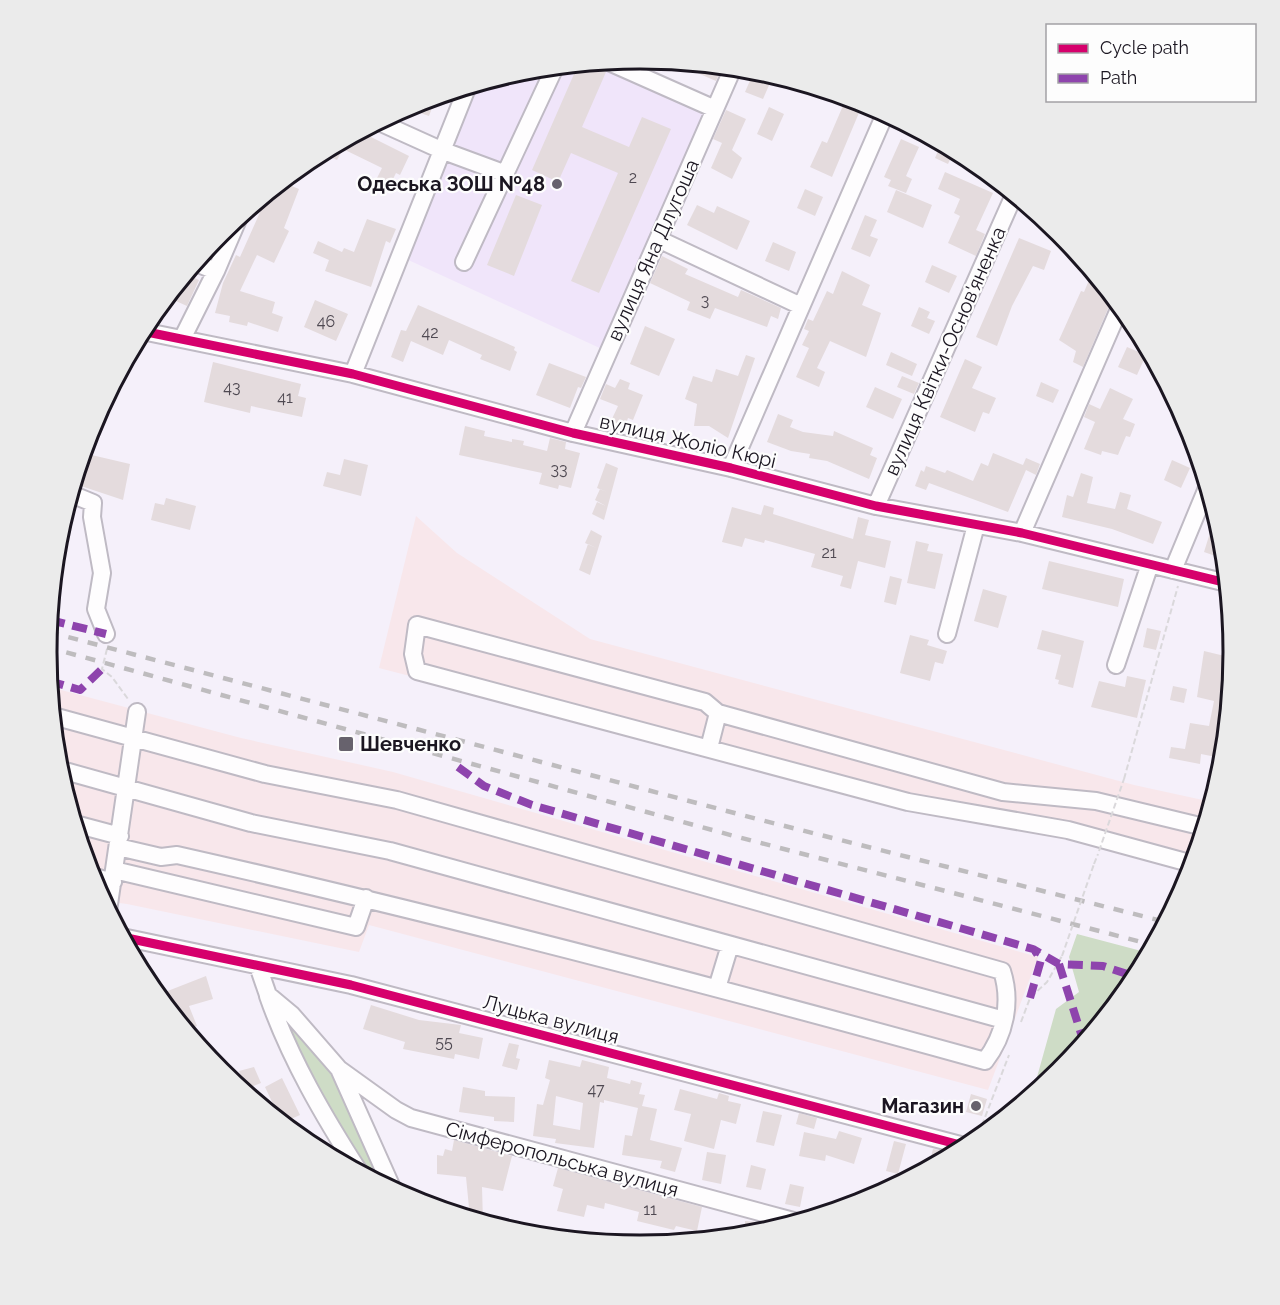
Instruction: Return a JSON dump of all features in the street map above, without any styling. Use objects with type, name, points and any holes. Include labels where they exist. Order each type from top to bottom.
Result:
[{"type":"street","points":[[627,70],[716,109]]},
{"type":"street","points":[[464,262],[551,76]]},
{"type":"street","name":"вулиця Яна Длугоша","points":[[573,432],[729,76]]},
{"type":"street","points":[[353,374],[463,97]]},
{"type":"street","points":[[731,468],[881,122]]},
{"type":"street","points":[[389,127],[441,150],[506,174]]},
{"type":"street","name":"вулиця Квітки-Основ'яненка","points":[[876,506],[1011,203]]},
{"type":"street","points":[[182,339],[230,238]]},
{"type":"street","points":[[658,239],[801,306]]},
{"type":"street","points":[[204,266],[216,271]]},
{"type":"street","points":[[1022,533],[1116,316]]},
{"type":"street","name":"вулиця Жоліо Кюрі","points":[[152,333],[353,374],[573,432],[731,468],[876,506],[1022,533],[1219,581]]},
{"type":"street","points":[[78,497],[93,503],[92,517],[102,573],[96,609],[107,637]]},
{"type":"street","points":[[1173,570],[1203,501]]},
{"type":"street","points":[[947,634],[976,525]]},
{"type":"street","points":[[1116,665],[1150,564]]},
{"type":"street","points":[[1184,862],[1068,830],[908,802],[417,671],[413,654],[417,625],[705,702],[718,713],[1003,792],[1096,801],[1196,825]]},
{"type":"street","points":[[111,896],[137,712]]},
{"type":"street","points":[[709,748],[718,713]]},
{"type":"street","points":[[61,718],[265,774],[397,800],[1002,971],[1008,1004],[993,1050],[985,1060],[717,988],[366,898],[177,855],[161,856],[84,828]]},
{"type":"street","points":[[70,772],[251,823],[390,851],[1004,1020]]},
{"type":"street","points":[[101,876],[114,876],[356,927],[366,898]]},
{"type":"street","name":"Луцька вулиця","points":[[132,939],[351,985],[954,1143]]},
{"type":"street","points":[[717,988],[729,945]]},
{"type":"street","points":[[258,966],[280,1029],[331,1127],[351,1159]]},
{"type":"street","points":[[268,995],[292,1015],[339,1069],[387,1177]]},
{"type":"street","name":"Сімферопольська вулиця","points":[[339,1069],[396,1110],[411,1118],[782,1218]]},
{"type":"path","points":[[1018,1030],[1030,999],[1059,964],[1128,768],[1176,603],[1179,581],[1173,570]]},
{"type":"path","points":[[107,637],[102,669],[112,677],[137,712]]},
{"type":"path","points":[[982,1124],[1010,1051]]},
{"type":"shaded area","name":"Одеська ЗОШ №48","points":[[625,70],[712,109],[604,350],[404,258],[473,94],[564,74]]},
{"type":"shaded area","points":[[416,516],[457,553],[590,639],[1134,785],[1204,800],[1182,866],[1060,833],[905,805],[379,668]]},
{"type":"shaded area","points":[[58,689],[241,738],[393,772],[1038,957],[988,1090],[369,925],[359,952],[113,902],[88,840],[68,766]]},
{"type":"green space","points":[[1077,934],[1141,951],[1103,1007],[1078,1037],[1036,1080],[1056,1009],[1079,992],[1069,957]]},
{"type":"green space","points":[[274,1006],[334,1070],[380,1174],[357,1162],[335,1128]]},
{"type":"building","points":[[606,72],[582,127],[629,147],[642,117],[671,129],[599,293],[571,281],[618,173],[571,153],[558,182],[532,170],[574,73]]},
{"type":"building","points":[[696,72],[719,75],[716,81]]},
{"type":"building","points":[[750,80],[769,84],[763,99],[745,92]]},
{"type":"building","points":[[843,106],[859,112],[832,177],[810,167],[822,141],[827,143]]},
{"type":"building","points":[[769,107],[784,114],[772,141],[757,134]]},
{"type":"building","points":[[432,108],[429,116],[420,113]]},
{"type":"building","points":[[726,110],[746,119],[732,150],[742,158],[732,179],[711,168],[722,143],[713,139]]},
{"type":"building","points":[[370,137],[409,156],[400,175],[396,173],[388,189],[375,182],[382,168],[345,150]]},
{"type":"building","points":[[901,139],[919,147],[906,176],[912,179],[906,193],[888,186],[891,180],[884,177]]},
{"type":"building","points":[[938,152],[950,159],[948,164],[935,158]]},
{"type":"building","points":[[945,172],[993,193],[976,230],[985,234],[976,256],[948,243],[960,216],[954,213],[960,199],[938,189]]},
{"type":"building","points":[[291,186],[299,189],[284,228],[289,231],[274,263],[257,255],[240,291],[275,302],[272,313],[283,317],[278,332],[248,322],[247,326],[229,322],[230,316],[215,313],[223,283],[236,255],[240,257],[261,210]]},
{"type":"building","points":[[805,189],[823,197],[815,216],[797,208]]},
{"type":"building","points":[[896,190],[932,205],[923,228],[887,212]]},
{"type":"building","points":[[516,195],[542,205],[514,276],[487,265]]},
{"type":"building","points":[[697,205],[714,213],[717,206],[750,221],[737,250],[687,225]]},
{"type":"building","points":[[865,215],[877,220],[870,236],[878,239],[870,257],[851,249]]},
{"type":"building","points":[[367,219],[396,229],[390,243],[386,241],[371,287],[325,271],[329,260],[313,253],[318,241],[342,252],[344,248],[354,252]]},
{"type":"building","points":[[1019,238],[1051,251],[1044,270],[1033,266],[1012,306],[997,346],[976,337]]},
{"type":"building","points":[[773,242],[796,252],[789,271],[765,261]]},
{"type":"building","points":[[662,256],[688,269],[685,274],[738,297],[741,290],[781,308],[778,319],[771,316],[767,327],[715,308],[710,319],[687,310],[690,302],[650,283]]},
{"type":"building","points":[[932,265],[957,276],[949,293],[925,282]]},
{"type":"building","points":[[842,271],[870,285],[862,305],[881,313],[866,357],[830,341],[817,368],[825,372],[819,387],[796,377],[809,348],[802,345],[809,331],[804,329],[808,319],[813,321],[827,291],[833,294]]},
{"type":"building","points":[[194,278],[199,280],[187,306],[175,301]]},
{"type":"building","points":[[1089,281],[1109,306],[1083,367],[1073,362],[1076,351],[1059,340],[1081,291],[1084,292]]},
{"type":"building","points":[[315,300],[348,314],[336,341],[304,327]]},
{"type":"building","points":[[418,305],[515,347],[514,350],[517,352],[510,371],[480,359],[482,355],[449,340],[443,355],[411,341],[403,362],[391,357],[401,330],[406,331]]},
{"type":"building","points":[[919,307],[930,312],[927,318],[935,321],[929,334],[911,326]]},
{"type":"building","points":[[645,326],[675,339],[659,376],[630,364]]},
{"type":"building","points":[[1127,347],[1140,352],[1144,359],[1137,375],[1118,367]]},
{"type":"building","points":[[891,352],[917,364],[912,376],[886,365]]},
{"type":"building","points":[[746,355],[755,358],[728,438],[709,426],[694,426],[697,404],[685,399],[693,376],[712,382],[716,369],[738,376]]},
{"type":"building","points":[[965,359],[982,367],[972,388],[996,398],[989,414],[983,412],[975,432],[940,417]]},
{"type":"building","points":[[213,362],[301,384],[298,396],[306,398],[302,417],[251,406],[250,413],[204,402]]},
{"type":"building","points":[[549,363],[586,377],[581,388],[578,387],[570,408],[536,395]]},
{"type":"building","points":[[902,376],[919,383],[914,394],[897,387]]},
{"type":"building","points":[[620,379],[630,383],[628,389],[643,395],[633,420],[628,418],[625,427],[611,421],[618,406],[600,399],[606,384],[615,388]]},
{"type":"building","points":[[1041,382],[1059,390],[1053,403],[1036,396]]},
{"type":"building","points":[[875,387],[902,399],[893,419],[866,407]]},
{"type":"building","points":[[1110,388],[1133,399],[1123,419],[1135,424],[1130,437],[1126,436],[1118,455],[1102,451],[1101,455],[1084,449],[1095,422],[1084,417],[1089,404],[1100,409]]},
{"type":"building","points":[[778,414],[793,420],[790,427],[803,432],[833,436],[834,431],[873,448],[870,455],[877,458],[869,479],[827,461],[809,458],[810,454],[791,451],[767,442]]},
{"type":"building","points":[[465,426],[485,431],[484,436],[512,442],[512,439],[524,441],[523,445],[547,451],[550,438],[566,442],[565,449],[580,453],[571,488],[559,485],[558,489],[539,484],[542,473],[459,455]]},
{"type":"building","points":[[993,453],[1023,465],[1026,458],[1040,464],[1036,475],[1026,470],[1008,512],[929,483],[926,490],[915,486],[921,470],[924,472],[926,466],[945,473],[947,470],[973,481],[981,463],[988,466]]},
{"type":"building","points":[[92,455],[130,464],[123,500],[82,486]]},
{"type":"building","points":[[344,459],[368,465],[361,496],[323,486],[327,472],[340,475]]},
{"type":"building","points":[[1172,460],[1190,468],[1181,488],[1164,480]]},
{"type":"building","points":[[606,463],[618,468],[604,520],[592,514],[597,502],[606,506],[595,500],[600,489],[597,488]]},
{"type":"building","points":[[1081,473],[1093,477],[1087,503],[1115,509],[1120,492],[1131,495],[1127,509],[1162,522],[1153,544],[1112,529],[1062,517],[1067,495],[1073,497]]},
{"type":"building","points":[[166,498],[196,506],[190,530],[151,520],[155,503],[164,505]]},
{"type":"building","points":[[764,505],[774,508],[773,514],[853,539],[858,517],[869,520],[865,535],[891,541],[885,568],[858,561],[851,589],[840,586],[843,576],[811,567],[815,554],[765,540],[764,543],[745,538],[742,547],[722,542],[732,507],[761,515]]},
{"type":"building","points":[[591,530],[602,536],[590,575],[579,570],[588,544],[585,543]]},
{"type":"building","points":[[1209,536],[1211,537],[1215,556],[1204,552]]},
{"type":"building","points":[[916,541],[929,544],[927,551],[943,554],[935,589],[907,583]]},
{"type":"building","points":[[1049,561],[1124,579],[1118,607],[1042,589]]},
{"type":"building","points":[[890,576],[902,579],[896,605],[884,602]]},
{"type":"building","points":[[983,589],[1007,596],[998,628],[974,621]]},
{"type":"building","points":[[1147,628],[1161,631],[1156,650],[1143,647]]},
{"type":"building","points":[[1042,630],[1084,641],[1073,688],[1058,684],[1059,680],[1055,679],[1061,655],[1037,649]]},
{"type":"building","points":[[910,635],[929,640],[927,645],[947,651],[943,664],[935,662],[930,681],[900,673]]},
{"type":"building","points":[[1204,651],[1223,656],[1222,691],[1214,757],[1201,754],[1200,764],[1169,758],[1171,747],[1185,749],[1190,723],[1209,726],[1214,701],[1197,697]]},
{"type":"building","points":[[1127,676],[1146,680],[1137,718],[1091,707],[1099,681],[1125,687]]},
{"type":"building","points":[[1173,686],[1187,689],[1184,703],[1170,700]]},
{"type":"building","points":[[206,976],[213,999],[189,1006],[197,1026],[194,1027],[166,992]]},
{"type":"building","points":[[371,1005],[419,1020],[461,1025],[459,1033],[483,1038],[479,1059],[455,1054],[454,1059],[403,1049],[405,1042],[363,1029]]},
{"type":"building","points":[[509,1043],[519,1045],[516,1058],[520,1059],[517,1070],[502,1066]]},
{"type":"building","points":[[549,1060],[580,1067],[582,1060],[609,1067],[607,1078],[630,1084],[631,1080],[642,1083],[639,1094],[645,1095],[642,1106],[657,1109],[650,1140],[682,1148],[675,1172],[660,1168],[662,1161],[622,1155],[625,1135],[632,1136],[638,1108],[604,1100],[604,1103],[600,1102],[594,1148],[555,1143],[556,1139],[533,1136],[537,1104],[543,1105],[550,1080],[545,1078]],"holes":[[[556,1096],[583,1103],[580,1130],[553,1125]]]},
{"type":"building","points":[[254,1067],[261,1083],[251,1087],[242,1078],[239,1071]]},
{"type":"building","points":[[282,1078],[300,1115],[291,1119],[285,1115],[274,1106],[265,1087]]},
{"type":"building","points":[[463,1087],[485,1091],[485,1096],[515,1097],[514,1122],[494,1121],[494,1117],[459,1112]]},
{"type":"building","points":[[680,1089],[717,1099],[719,1093],[729,1096],[728,1101],[741,1104],[736,1124],[721,1120],[714,1149],[684,1141],[691,1114],[674,1110]]},
{"type":"building","points":[[971,1094],[987,1099],[982,1116],[966,1112]]},
{"type":"building","points":[[763,1111],[782,1115],[774,1146],[756,1142]]},
{"type":"building","points":[[799,1113],[817,1118],[814,1129],[796,1124]]},
{"type":"building","points":[[839,1131],[862,1138],[854,1164],[826,1155],[825,1161],[799,1156],[804,1132],[836,1139]]},
{"type":"building","points":[[454,1140],[512,1156],[503,1191],[482,1187],[483,1214],[469,1210],[466,1177],[437,1174],[437,1155],[443,1156],[445,1149],[452,1151]]},
{"type":"building","points":[[894,1141],[906,1144],[898,1174],[886,1171]]},
{"type":"building","points":[[933,1149],[942,1151],[932,1157]]},
{"type":"building","points":[[707,1152],[726,1155],[721,1184],[702,1180]]},
{"type":"building","points":[[751,1165],[766,1169],[761,1190],[746,1187]]},
{"type":"building","points":[[558,1168],[702,1207],[697,1231],[676,1226],[674,1230],[637,1221],[639,1212],[605,1203],[604,1209],[587,1205],[584,1217],[557,1211],[563,1189],[553,1186]]},
{"type":"building","points":[[790,1184],[804,1187],[800,1207],[785,1204]]},
{"type":"building","points":[[745,1221],[758,1222],[758,1223],[745,1226]]},
{"type":"railway","points":[[57,634],[761,820],[1158,920]]},
{"type":"railway","points":[[57,650],[734,836],[1146,943]]},
{"type":"marked path","points":[[58,622],[106,634]]},
{"type":"marked path","points":[[58,684],[80,690],[102,669]]},
{"type":"marked path","points":[[458,767],[484,786],[532,805],[1033,949],[1059,964],[1103,966],[1126,974]]},
{"type":"marked path","points":[[1030,998],[1041,960],[1035,951]]},
{"type":"marked path","points":[[1059,964],[1081,1033]]},
{"type":"cycle path","points":[[152,333],[353,374],[573,433],[731,468],[876,506],[1022,533],[1219,581]]},
{"type":"cycle path","points":[[132,939],[351,985],[954,1143]]},
{"type":"place","name":"Одеська ЗОШ №48","points":[[557,184]]},
{"type":"place","name":"Шевченко","points":[[346,744]]},
{"type":"place","name":"Магазин","points":[[976,1106]]}]
